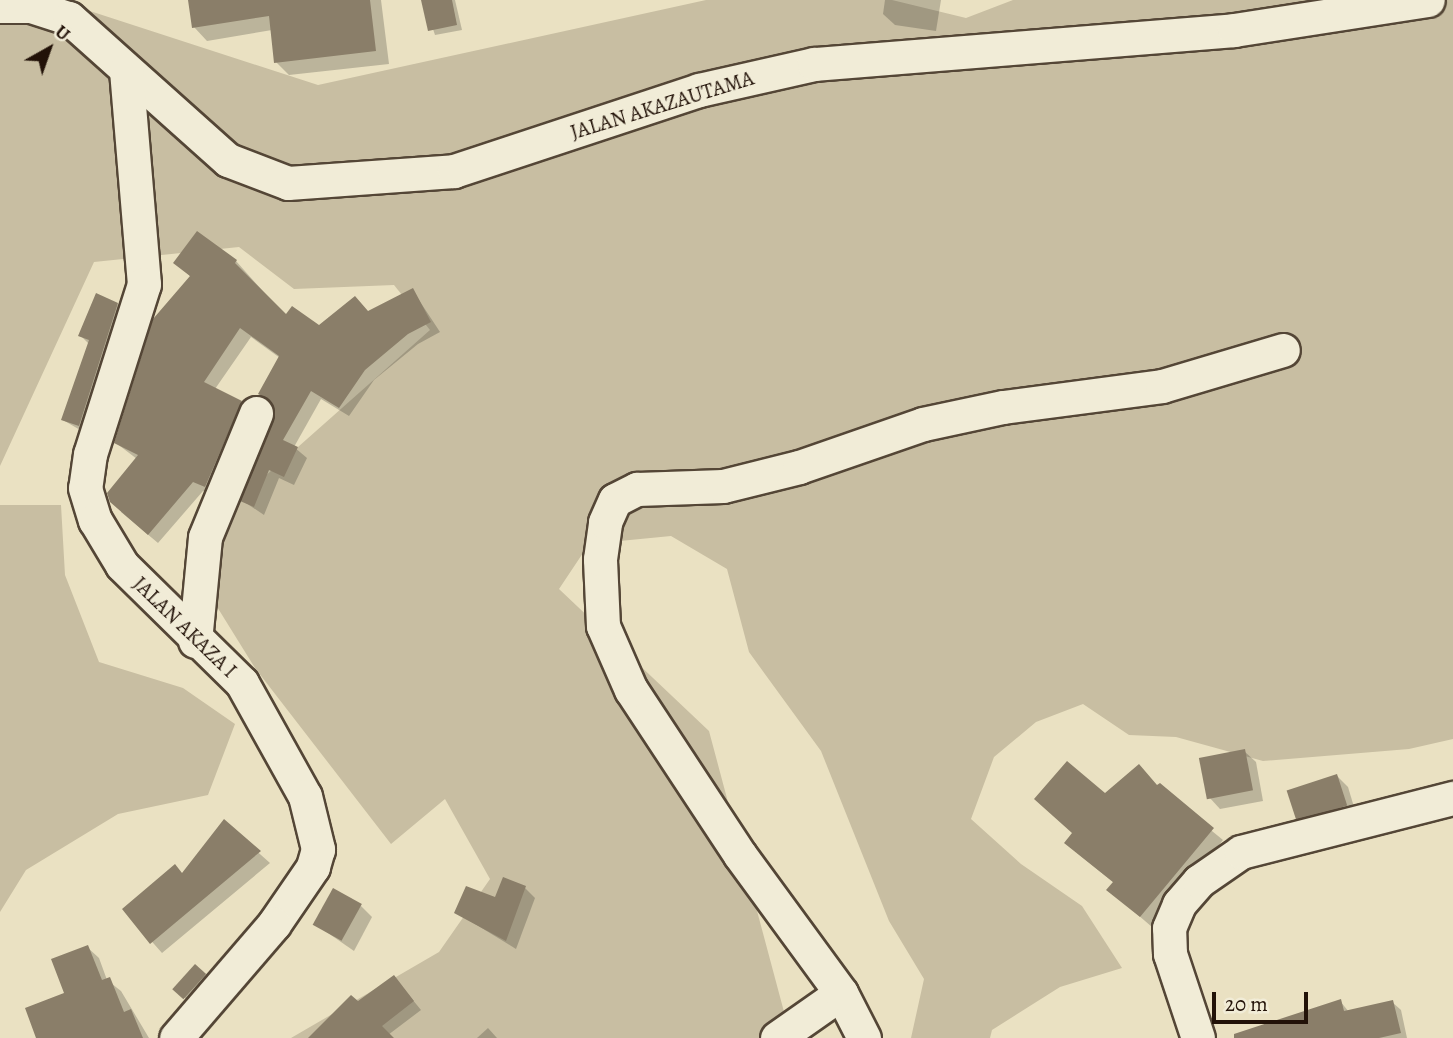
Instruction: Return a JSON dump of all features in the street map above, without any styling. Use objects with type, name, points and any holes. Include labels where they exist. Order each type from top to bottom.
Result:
[{"type":"street","name":"JALAN AKAZAUTAMA","points":[[0,6],[31,6],[69,18],[229,160],[288,183],[454,171],[699,90],[814,64],[1234,30],[1428,0]]},
{"type":"street","name":"JALAN AKAZA I","points":[[126,70],[144,284],[90,454],[85,488],[94,520],[122,565],[195,641],[226,664],[242,683],[305,796],[318,849],[313,867],[274,924],[185,1029]]},
{"type":"street","points":[[864,1038],[841,993],[740,855],[631,690],[603,626],[600,559],[605,522],[615,500],[638,489],[723,486],[799,467],[923,424],[1003,407],[1162,386],[1283,350]]},
{"type":"street","points":[[195,641],[205,537],[256,413]]},
{"type":"street","points":[[1198,1038],[1170,954],[1168,929],[1179,904],[1199,881],[1241,852],[1453,798]]},
{"type":"street","points":[[777,1038],[841,993]]},
{"type":"shaded area","points":[[0,0],[56,0],[318,85],[706,0],[892,0],[966,18],[1013,0],[1453,0],[1453,739],[1409,749],[1263,761],[1176,737],[1129,735],[1083,704],[1036,722],[994,757],[971,819],[1021,864],[1082,906],[1122,968],[1060,987],[992,1030],[990,1038],[911,1038],[924,979],[889,921],[821,751],[749,652],[727,569],[671,536],[589,544],[559,589],[709,731],[791,1038],[291,1038],[439,952],[490,879],[445,799],[391,844],[255,668],[201,581],[227,510],[430,330],[394,285],[294,289],[239,247],[94,262],[0,466]]},
{"type":"shaded area","points":[[0,505],[61,505],[65,575],[99,662],[183,688],[235,724],[208,795],[118,814],[26,870],[0,912]]},
{"type":"building","points":[[188,0],[370,0],[376,51],[274,63],[269,16],[192,28]]},
{"type":"building","points":[[421,0],[452,0],[457,25],[428,31]]},
{"type":"building","points":[[197,231],[237,260],[235,263],[286,314],[292,306],[319,325],[355,296],[368,311],[413,288],[431,322],[408,334],[365,370],[339,408],[311,391],[283,440],[298,447],[284,477],[269,470],[254,507],[240,501],[275,411],[271,401],[258,394],[279,356],[240,328],[204,382],[242,401],[205,487],[193,482],[148,535],[110,502],[107,493],[138,455],[114,443],[153,319],[190,276],[173,263]]},
{"type":"building","points":[[96,293],[118,303],[79,426],[61,420],[89,340],[78,336]]},
{"type":"building","points":[[1245,749],[1253,790],[1207,799],[1199,758]]},
{"type":"building","points":[[1067,761],[1105,793],[1139,764],[1157,785],[1160,783],[1214,828],[1140,917],[1106,890],[1113,882],[1064,843],[1072,833],[1034,799]]},
{"type":"building","points":[[1337,774],[1347,805],[1297,822],[1287,790]]},
{"type":"building","points":[[224,819],[261,851],[150,944],[122,909],[175,864],[182,873]]},
{"type":"building","points":[[503,877],[526,886],[506,941],[454,913],[466,886],[495,897]]},
{"type":"building","points":[[333,888],[362,904],[342,941],[313,925]]},
{"type":"building","points":[[88,945],[102,980],[110,977],[124,1012],[131,1009],[143,1038],[36,1038],[25,1008],[64,993],[51,959]]},
{"type":"building","points":[[195,964],[206,974],[183,999],[172,989]]},
{"type":"building","points":[[394,975],[414,1001],[382,1026],[394,1038],[308,1038],[351,995],[358,1001]]},
{"type":"building","points":[[1341,999],[1344,1011],[1393,1000],[1401,1033],[1379,1038],[1234,1038],[1234,1034]]}]
